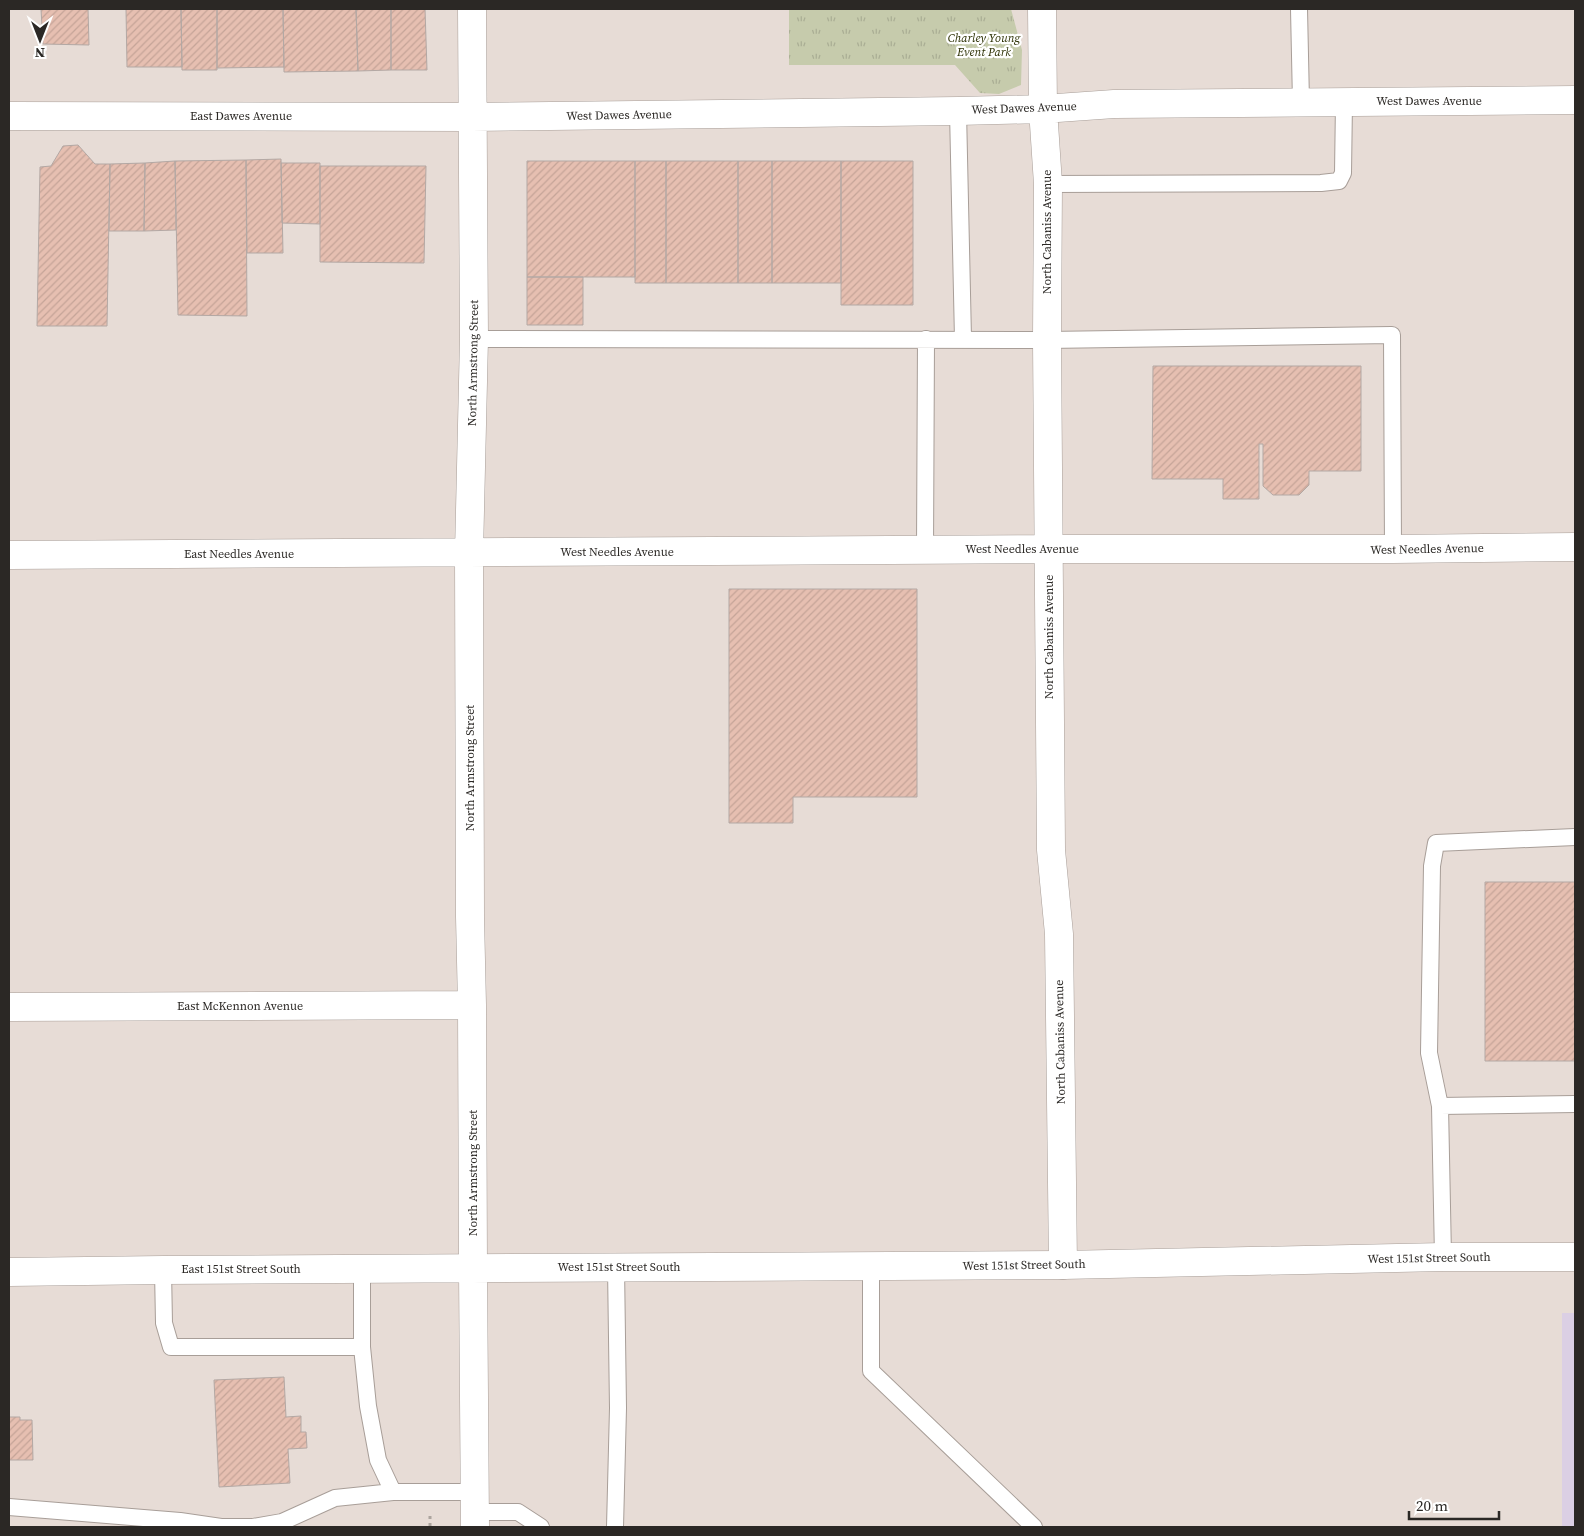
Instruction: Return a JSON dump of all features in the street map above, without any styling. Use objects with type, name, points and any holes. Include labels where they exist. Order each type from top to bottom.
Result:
[{"type":"street","name":"North Armstrong Street","points":[[472,9],[474,339],[469,553],[475,1510]]},
{"type":"street","name":"North Cabaniss Avenue","points":[[1042,9],[1043,108],[1048,184],[1047,340],[1051,850],[1059,934],[1063,1265]]},
{"type":"street","name":"West Dawes Avenue","points":[[472,117],[958,110],[1114,104],[1575,100]]},
{"type":"street","name":"East Dawes Avenue","points":[[9,116],[472,117]]},
{"type":"street","name":"West Needles Avenue","points":[[469,553],[1575,547]]},
{"type":"street","name":"East Needles Avenue","points":[[9,556],[469,553]]},
{"type":"street","name":"East McKennon Avenue","points":[[9,1007],[472,1005]]},
{"type":"street","name":"West 151st Street South","points":[[473,1269],[1063,1265],[1443,1257],[1575,1257]]},
{"type":"street","name":"East 151st Street South","points":[[9,1272],[473,1269]]},
{"type":"lane","points":[[1299,9],[1301,102]]},
{"type":"lane","points":[[1048,184],[1321,184],[1339,181],[1343,173],[1344,102]]},
{"type":"lane","points":[[958,110],[963,339]]},
{"type":"lane","points":[[474,339],[1047,340],[1392,335],[1393,549]]},
{"type":"lane","points":[[925,550],[926,339]]},
{"type":"lane","points":[[1443,1257],[1440,1106],[1429,1053],[1432,866],[1436,843],[1575,837]]},
{"type":"lane","points":[[1440,1106],[1575,1104]]},
{"type":"lane","points":[[615,1527],[618,1408],[616,1267]]},
{"type":"lane","points":[[871,1267],[871,1371],[1034,1527]]},
{"type":"lane","points":[[362,1269],[362,1347],[368,1406],[378,1460],[393,1492]]},
{"type":"lane","points":[[163,1270],[164,1323],[171,1347],[362,1347]]},
{"type":"lane","points":[[9,1507],[180,1520],[221,1527],[253,1526],[282,1522],[335,1498],[393,1492],[475,1510],[518,1512],[541,1527]]},
{"type":"shaded area","points":[[1562,1313],[1575,1313],[1575,1527],[1562,1527]]},
{"type":"green space","name":"Charley Young Event Park","points":[[789,9],[1011,9],[1022,50],[1021,85],[999,94],[980,93],[955,65],[789,65]]},
{"type":"building","points":[[41,9],[88,9],[89,45],[43,44]]},
{"type":"building","points":[[126,9],[181,9],[182,67],[127,67]]},
{"type":"building","points":[[181,9],[217,9],[217,70],[182,70]]},
{"type":"building","points":[[217,9],[283,9],[284,67],[217,68]]},
{"type":"building","points":[[283,9],[356,9],[358,71],[284,72]]},
{"type":"building","points":[[356,9],[391,9],[391,70],[358,71]]},
{"type":"building","points":[[391,9],[425,9],[427,70],[391,70]]},
{"type":"building","points":[[78,145],[95,164],[110,164],[107,326],[37,326],[40,167],[51,166],[63,146]]},
{"type":"building","points":[[281,159],[283,253],[247,253],[246,160]]},
{"type":"building","points":[[246,160],[247,316],[178,315],[175,161]]},
{"type":"building","points":[[175,161],[176,230],[144,231],[145,163]]},
{"type":"building","points":[[527,161],[635,161],[635,277],[527,277]]},
{"type":"building","points":[[635,161],[666,161],[666,283],[635,283]]},
{"type":"building","points":[[666,161],[738,161],[738,283],[666,283]]},
{"type":"building","points":[[738,161],[772,161],[772,283],[738,283]]},
{"type":"building","points":[[772,161],[841,161],[841,283],[772,283]]},
{"type":"building","points":[[841,161],[913,161],[913,305],[841,305]]},
{"type":"building","points":[[145,163],[144,231],[109,231],[110,164]]},
{"type":"building","points":[[281,163],[320,163],[320,224],[282,223]]},
{"type":"building","points":[[320,166],[426,166],[424,263],[320,262]]},
{"type":"building","points":[[527,277],[583,277],[583,325],[527,325]]},
{"type":"building","points":[[1153,366],[1361,366],[1361,471],[1309,471],[1309,485],[1299,495],[1273,495],[1263,486],[1263,444],[1259,444],[1259,499],[1223,499],[1223,479],[1152,479]]},
{"type":"building","points":[[729,589],[917,589],[917,797],[793,797],[793,823],[729,823]]},
{"type":"building","points":[[1485,882],[1575,882],[1575,1061],[1485,1061]]},
{"type":"building","points":[[284,1377],[286,1417],[301,1416],[301,1432],[306,1432],[307,1448],[288,1449],[290,1483],[219,1487],[214,1380]]},
{"type":"building","points":[[9,1417],[20,1417],[20,1420],[32,1420],[33,1460],[9,1460]]}]
